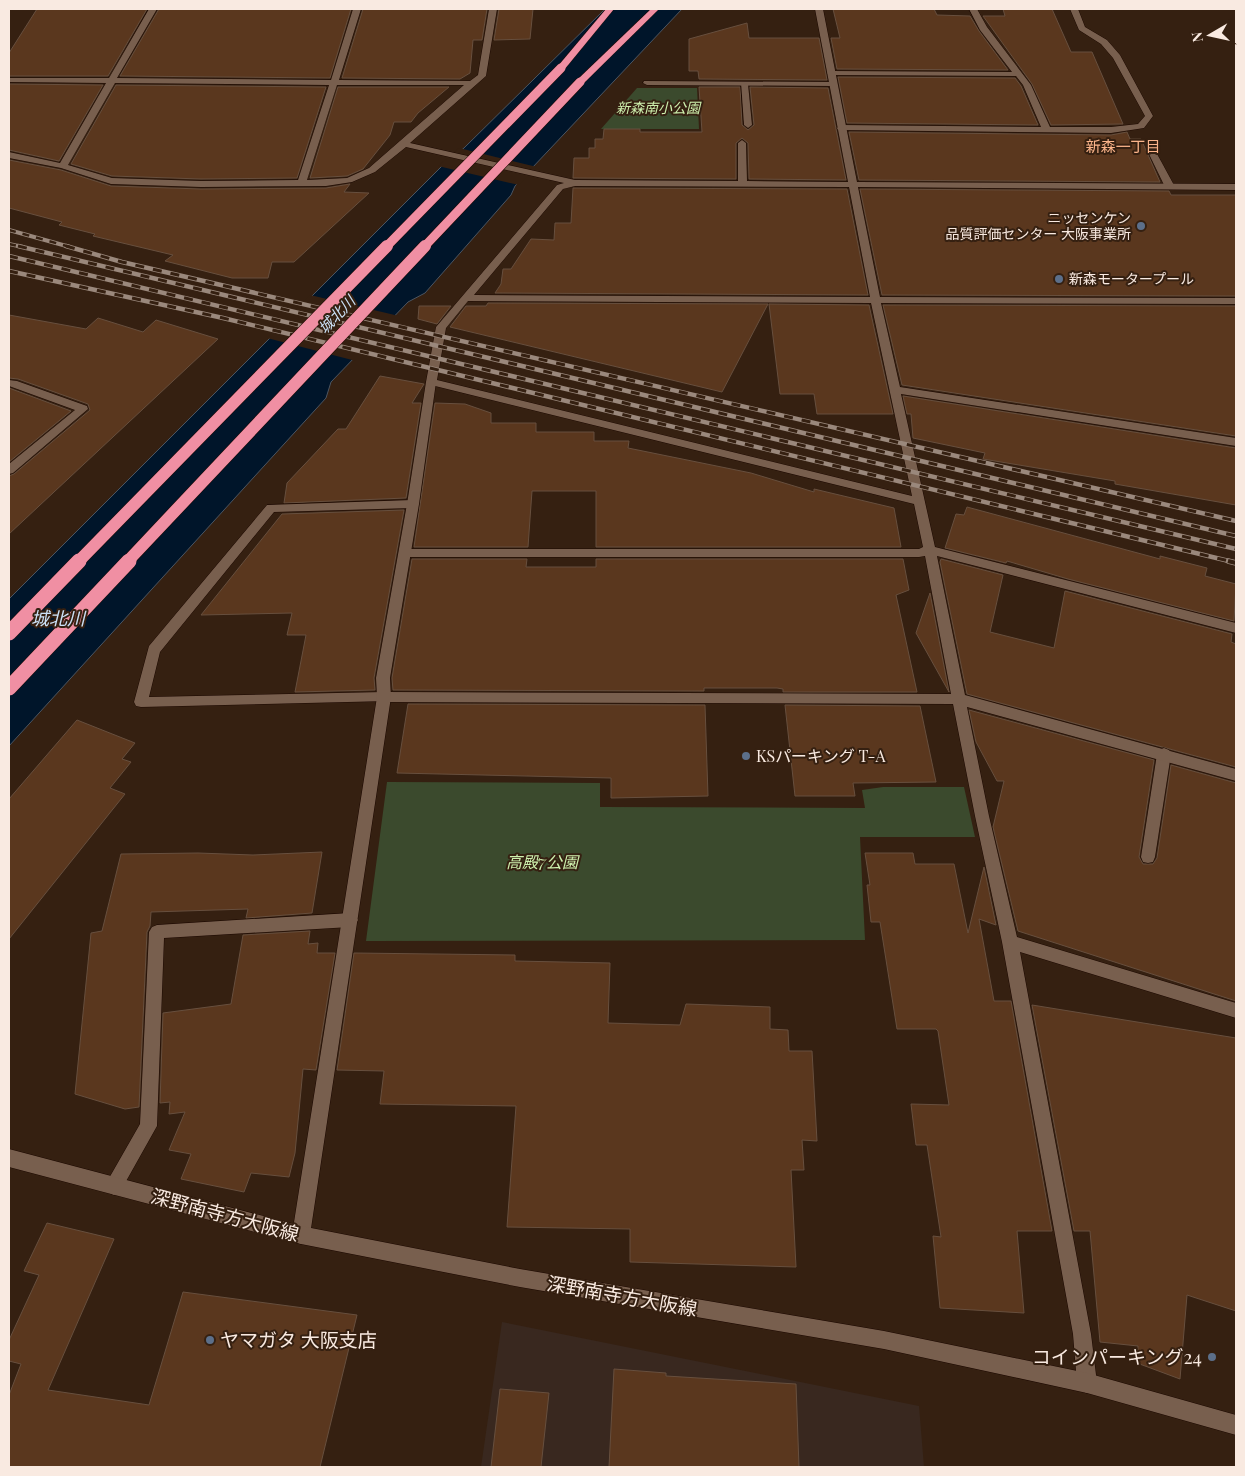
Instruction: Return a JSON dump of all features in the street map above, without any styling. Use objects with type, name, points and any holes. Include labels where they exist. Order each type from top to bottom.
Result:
[{"type":"highway","points":[[9,633],[561,68],[610,9]]},
{"type":"highway","points":[[9,688],[580,82],[655,9]]},
{"type":"street","points":[[64,166],[153,9]]},
{"type":"street","points":[[302,183],[357,9]]},
{"type":"street","points":[[9,155],[64,166],[111,181],[201,184],[326,183],[350,180],[362,176],[404,144],[472,82],[482,76],[493,9]]},
{"type":"street","points":[[819,9],[876,299],[930,550],[1010,942],[1082,1334],[1087,1383]]},
{"type":"street","points":[[974,9],[982,28],[1027,85],[1047,130]]},
{"type":"street","points":[[842,128],[1111,130],[1141,126],[1149,116],[1117,57],[1104,42],[1082,28],[1074,9]]},
{"type":"street","points":[[831,73],[1018,74]]},
{"type":"street","points":[[9,80],[472,82]]},
{"type":"street","points":[[647,83],[833,84]]},
{"type":"street","points":[[744,84],[748,125]]},
{"type":"street","points":[[742,143],[743,183]]},
{"type":"street","points":[[404,144],[575,183],[1233,186],[1236,198]]},
{"type":"street","points":[[1152,152],[1170,186]]},
{"type":"street","points":[[301,1235],[384,697],[383,678],[441,327],[560,187],[575,183]]},
{"type":"street","points":[[465,298],[1236,301]]},
{"type":"street","points":[[431,382],[918,501]]},
{"type":"street","points":[[9,383],[83,409],[9,470]]},
{"type":"street","points":[[896,390],[1236,442]]},
{"type":"street","points":[[413,504],[271,508],[154,650],[141,702],[384,697],[959,699],[1236,775]]},
{"type":"street","points":[[404,553],[918,553],[930,550],[1236,628]]},
{"type":"street","points":[[1148,857],[1164,754]]},
{"type":"street","points":[[114,1186],[148,1126],[157,932],[350,920]]},
{"type":"street","points":[[1010,942],[1236,1010]]},
{"type":"street","name":"深野南寺方大阪線","points":[[9,1158],[301,1235],[520,1278],[884,1340],[1087,1383],[1236,1425]]},
{"type":"shaded area","points":[[502,1322],[919,1406],[924,1467],[481,1467]]},
{"type":"green space","name":"新森南小公園","points":[[637,88],[697,88],[699,129],[601,129]]},
{"type":"green space","name":"高殿7公園","points":[[387,782],[600,783],[600,807],[865,808],[862,790],[883,787],[964,787],[975,837],[860,837],[865,940],[366,941]]},
{"type":"water","name":"城北川","points":[[605,9],[682,9],[515,186],[511,195],[425,293],[408,302],[331,382],[326,398],[9,746],[9,599],[443,165],[464,148]]},
{"type":"pier","points":[[459,148],[537,167],[519,185],[438,166]]},
{"type":"pier","points":[[310,295],[399,316],[356,361],[267,338]]},
{"type":"building","points":[[37,9],[147,9],[108,76],[9,76],[9,53]]},
{"type":"building","points":[[159,9],[351,9],[330,78],[120,76]]},
{"type":"building","points":[[363,9],[487,9],[482,40],[473,40],[470,73],[460,79],[342,78]]},
{"type":"building","points":[[499,9],[533,9],[530,39],[494,40]]},
{"type":"building","points":[[833,9],[934,9],[937,15],[970,16],[1008,70],[837,69],[831,38],[840,38]]},
{"type":"building","points":[[1003,9],[1052,9],[1071,52],[1092,52],[1123,124],[1051,125],[1032,84],[983,16],[1005,16]]},
{"type":"building","points":[[747,23],[749,38],[819,38],[827,80],[699,79],[698,71],[689,71],[689,39]]},
{"type":"building","points":[[838,77],[1015,78],[1021,86],[1038,125],[847,123]]},
{"type":"building","points":[[9,84],[103,85],[59,161],[9,150]]},
{"type":"building","points":[[116,85],[326,87],[297,178],[201,179],[112,176],[71,164]]},
{"type":"building","points":[[338,87],[449,87],[418,113],[411,122],[394,122],[390,135],[363,169],[347,176],[310,178]]},
{"type":"building","points":[[699,87],[740,87],[742,125],[748,130],[754,125],[750,87],[828,88],[846,180],[749,179],[748,143],[742,138],[736,143],[736,179],[573,178],[574,158],[589,158],[589,148],[595,148],[595,139],[603,139],[604,129],[640,129],[640,132],[702,132]]},
{"type":"building","points":[[849,132],[1111,135],[1127,132],[1130,139],[1141,139],[1160,182],[859,180]]},
{"type":"building","points":[[9,160],[61,170],[111,186],[201,189],[326,188],[350,184],[344,192],[369,193],[294,262],[272,262],[268,278],[232,278],[165,261],[173,255],[93,236],[95,234],[59,225],[62,222],[9,208]]},
{"type":"building","points":[[573,188],[847,189],[868,295],[495,293],[501,284],[503,269],[511,269],[531,239],[554,240],[555,223],[571,223]]},
{"type":"building","points":[[860,189],[1169,191],[1171,195],[1236,195],[1236,296],[882,295]]},
{"type":"building","points":[[488,303],[768,304],[722,392],[450,327],[466,306],[486,306]]},
{"type":"building","points":[[769,304],[869,305],[893,414],[817,414],[814,394],[780,394]]},
{"type":"building","points":[[883,305],[1236,306],[1236,436],[902,385]]},
{"type":"building","points":[[419,306],[451,306],[437,324],[418,319]]},
{"type":"building","points":[[9,315],[86,329],[98,318],[143,332],[156,320],[218,339],[9,534],[9,476],[14,474],[90,410],[88,404],[18,379],[9,378]]},
{"type":"building","points":[[380,376],[424,384],[412,403],[421,403],[406,498],[284,503],[287,483],[338,429],[346,429]]},
{"type":"building","points":[[9,388],[71,411],[9,462]]},
{"type":"building","points":[[903,396],[1236,448],[1236,505],[1115,484],[1115,481],[983,459],[985,453],[913,438],[911,414],[907,414]]},
{"type":"building","points":[[435,403],[465,404],[491,413],[491,423],[536,423],[536,432],[594,432],[594,441],[629,441],[628,448],[751,473],[814,492],[814,489],[894,508],[901,547],[596,547],[596,491],[532,491],[528,547],[414,547]]},
{"type":"building","points":[[967,507],[1160,559],[1160,556],[1207,568],[1205,576],[1236,584],[1234,621],[1068,579],[1007,561],[1006,563],[945,548],[956,514],[964,515]]},
{"type":"building","points":[[404,510],[374,678],[375,690],[295,692],[306,635],[287,635],[292,613],[201,615],[282,514]]},
{"type":"building","points":[[412,559],[527,559],[526,567],[596,567],[596,559],[903,559],[909,590],[896,595],[917,692],[783,692],[783,689],[777,688],[704,688],[704,691],[393,690],[392,678]]},
{"type":"building","points":[[941,559],[1003,575],[990,632],[1054,648],[1065,591],[1232,634],[1231,642],[1236,644],[1236,767],[967,694],[940,562]]},
{"type":"building","points":[[930,593],[949,692],[916,633]]},
{"type":"building","points":[[408,704],[705,705],[708,796],[611,798],[611,778],[397,773]]},
{"type":"building","points":[[785,705],[920,706],[936,782],[853,783],[855,796],[795,796]]},
{"type":"building","points":[[969,710],[1154,760],[1139,857],[1143,864],[1153,864],[1157,858],[1171,765],[1236,783],[1236,1001],[1018,931],[993,827],[1004,781],[997,781],[976,742]]},
{"type":"building","points":[[77,720],[135,743],[122,759],[131,762],[110,788],[125,794],[9,939],[9,799]]},
{"type":"building","points":[[322,852],[312,913],[246,918],[248,909],[151,912],[150,926],[147,932],[139,1107],[125,1109],[75,1094],[91,933],[102,931],[121,854],[198,853],[253,855]]},
{"type":"building","points":[[865,853],[913,853],[915,864],[954,864],[968,933],[984,867],[996,925],[979,919],[994,1001],[1011,1001],[1052,1231],[1017,1231],[1024,1313],[940,1308],[933,1236],[941,1237],[927,1145],[916,1145],[911,1104],[949,1105],[938,1031],[936,1029],[897,1029],[880,922],[871,922],[867,885],[870,885]]},
{"type":"building","points":[[310,931],[308,944],[318,943],[317,953],[335,953],[316,1070],[303,1069],[295,1153],[289,1177],[251,1173],[244,1192],[181,1179],[191,1154],[169,1150],[185,1112],[169,1114],[170,1102],[160,1103],[163,1013],[231,1004],[243,935]]},
{"type":"building","points":[[354,953],[515,955],[515,961],[610,963],[608,1023],[680,1025],[686,1004],[770,1007],[770,1029],[788,1030],[789,1051],[812,1051],[817,1141],[802,1140],[804,1170],[791,1170],[796,1267],[630,1262],[630,1229],[507,1227],[516,1106],[380,1104],[384,1071],[337,1070]]},
{"type":"building","points":[[1032,1005],[1236,1038],[1236,1311],[1187,1295],[1180,1379],[1137,1363],[1138,1346],[1100,1342],[1090,1231],[1074,1231]]},
{"type":"building","points":[[47,1223],[114,1239],[48,1390],[149,1405],[183,1292],[357,1315],[320,1467],[9,1467],[9,1395],[21,1364],[9,1361],[9,1340],[39,1275],[24,1271]]},
{"type":"building","points":[[614,1369],[666,1373],[666,1376],[796,1384],[799,1467],[609,1467]]},
{"type":"building","points":[[500,1389],[549,1393],[541,1467],[491,1467]]},
{"type":"railway","points":[[9,230],[70,247]]},
{"type":"railway","points":[[9,244],[23,247]]},
{"type":"railway","points":[[18,246],[1236,536]]},
{"type":"railway","points":[[66,246],[122,262],[1236,521]]},
{"type":"railway","points":[[9,256],[1236,549]]},
{"type":"railway","points":[[9,271],[223,318],[1233,562]]},
{"type":"railway","points":[[1228,561],[1236,563]]},
{"type":"place","name":"ニッセンケン 品質評価センター 大阪事業所","points":[[1141,226]]},
{"type":"place","name":"新森モータープール","points":[[1059,279]]},
{"type":"place","name":"KSパーキング T-A","points":[[746,756]]},
{"type":"place","name":"ヤマガタ 大阪支店","points":[[210,1340]]},
{"type":"place","name":"コインパーキング24","points":[[1212,1357]]},
{"type":"district","name":"新森一丁目","points":[[1123,147]]}]
